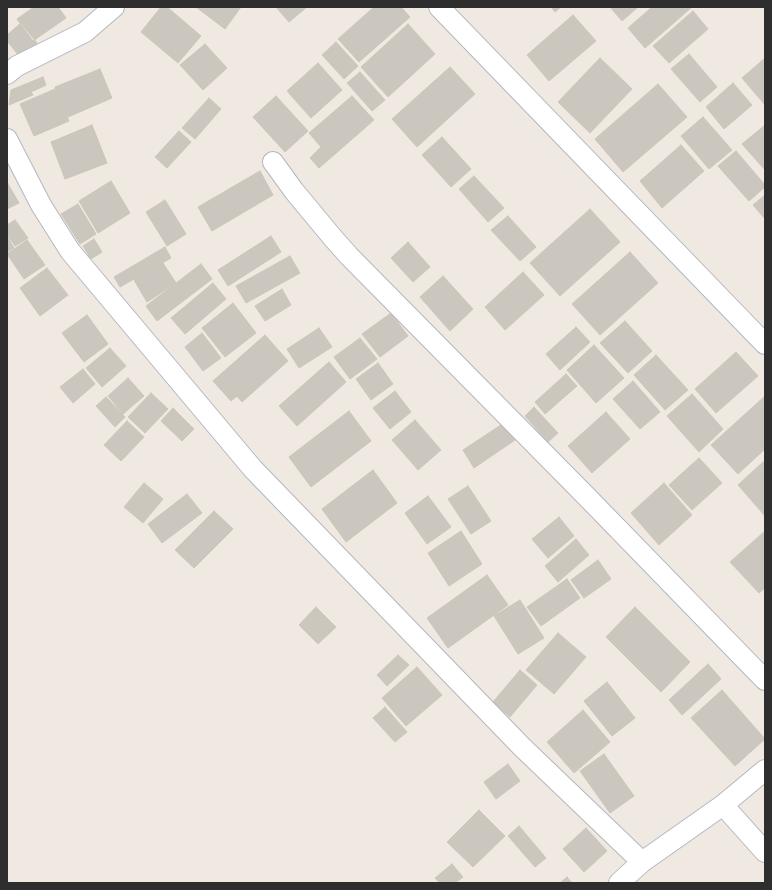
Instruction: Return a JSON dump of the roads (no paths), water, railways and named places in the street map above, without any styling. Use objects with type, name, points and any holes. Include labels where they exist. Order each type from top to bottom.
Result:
[{"type":"street","points":[[7,74],[17,66],[85,32],[114,7]]},
{"type":"street","points":[[439,7],[765,344]]},
{"type":"street","points":[[7,139],[41,205],[70,251],[253,469],[522,747],[642,862]]},
{"type":"street","points":[[273,162],[294,191],[349,256],[765,680]]},
{"type":"street","points":[[619,883],[642,862],[723,805],[765,770]]},
{"type":"street","points":[[723,805],[765,852]]}]
